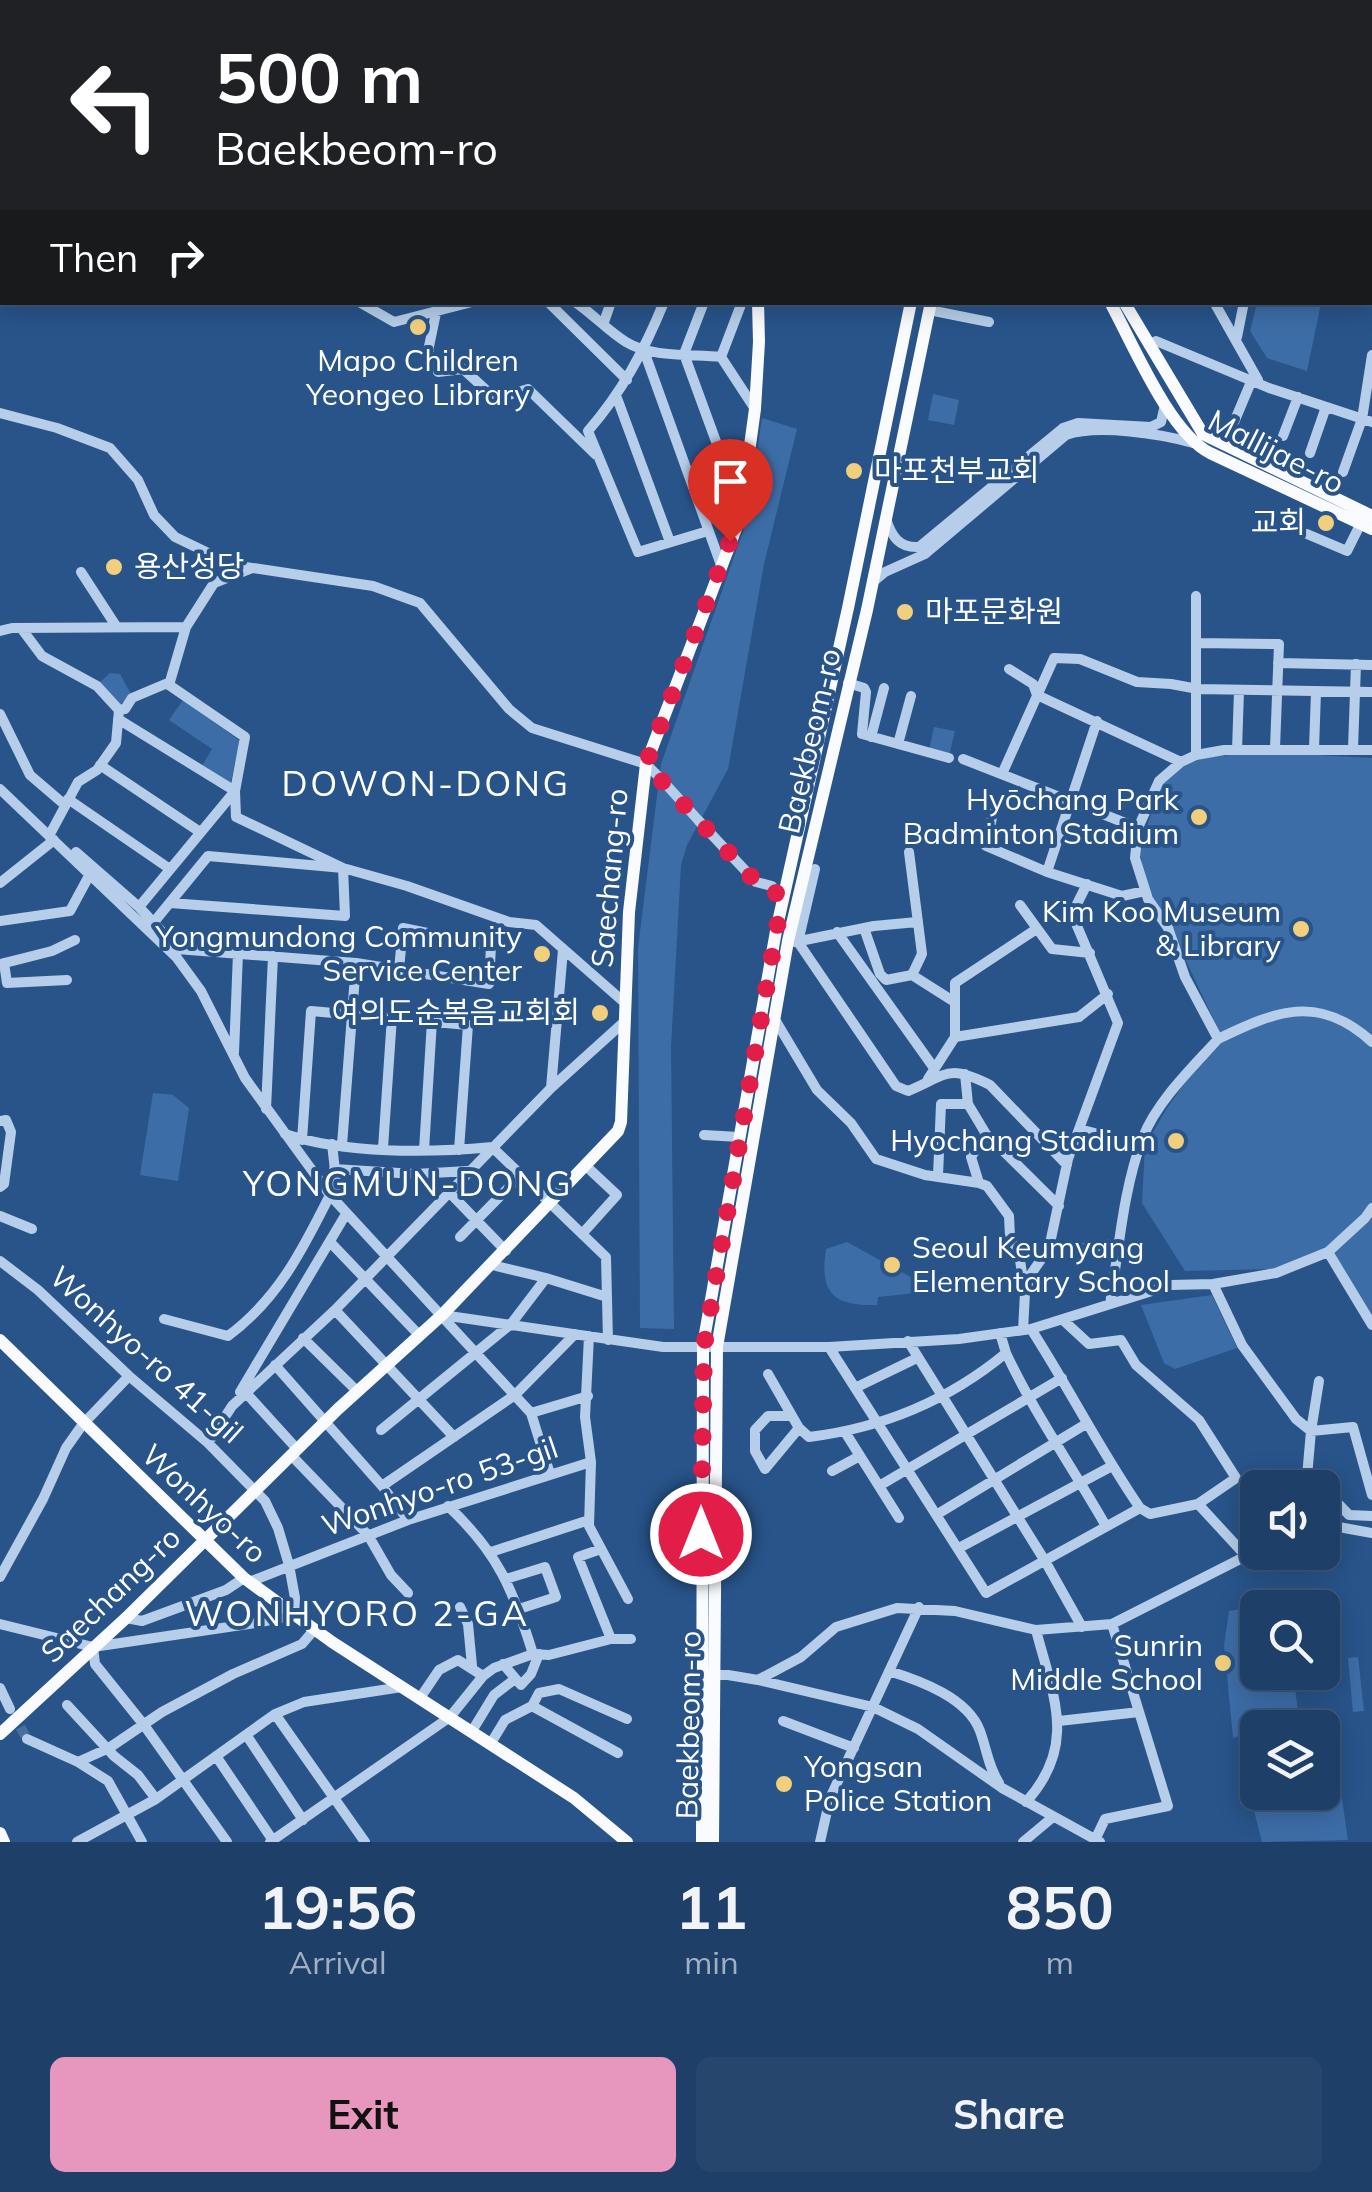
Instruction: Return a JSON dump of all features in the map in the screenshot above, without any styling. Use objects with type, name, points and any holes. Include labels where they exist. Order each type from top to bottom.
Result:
[{"type":"main road","name":"Saechang-ro","points":[[0,1734],[126,1618],[326,1420],[442,1315],[618,1132],[628,912],[646,764],[740,518],[755,409],[758,305]]},
{"type":"main road","name":"Baekbeom-ro","points":[[722,1279],[739,1138],[780,910],[911,305]]},
{"type":"main road","name":"Mallijae-ro","points":[[1112,305],[1165,404],[1194,443],[1213,448],[1368,523]]},
{"type":"main road","name":"Mallijae-ro","points":[[1126,305],[1192,420],[1213,448]]},
{"type":"main road","name":"Baekbeom-ro","points":[[702,1842],[708,1677],[701,1645],[710,1346],[774,1018],[867,610],[930,306]]},
{"type":"main road","points":[[890,407],[893,416],[900,418],[908,410]]},
{"type":"main road","points":[[848,608],[852,617],[859,619],[867,610]]},
{"type":"main road","points":[[776,931],[778,937],[793,941]]},
{"type":"main road","name":"Wonhyo-ro","points":[[0,1340],[247,1580],[314,1630],[574,1798],[627,1842]]},
{"type":"main road","name":"Baekbeom-ro","points":[[708,1422],[708,1677],[713,1842]]},
{"type":"main road","points":[[0,1833],[4,1842]]},
{"type":"street","points":[[364,305],[394,322],[461,305]]},
{"type":"street","points":[[551,305],[627,380]]},
{"type":"street","points":[[583,305],[623,340],[644,351],[721,357]]},
{"type":"street","points":[[604,322],[611,305]]},
{"type":"street","points":[[663,305],[644,351],[617,398],[588,431],[638,552],[708,531]]},
{"type":"street","points":[[703,305],[684,354],[729,477],[742,497]]},
{"type":"street","points":[[721,357],[741,305]]},
{"type":"street","points":[[1216,305],[1258,380]]},
{"type":"street","points":[[1237,338],[1243,305]]},
{"type":"street","name":"Baekbeom-ro","points":[[930,306],[989,322]]},
{"type":"street","points":[[436,312],[428,351],[438,372],[462,368],[496,400],[528,390],[600,459]]},
{"type":"street","points":[[1149,344],[1156,340],[1367,420]]},
{"type":"street","points":[[644,351],[721,564]]},
{"type":"street","points":[[1343,472],[1367,420],[1372,356]]},
{"type":"street","points":[[721,357],[755,409]]},
{"type":"street","points":[[1232,427],[1251,382],[1258,380]]},
{"type":"street","points":[[1283,436],[1298,397]]},
{"type":"street","points":[[617,398],[670,542]]},
{"type":"street","points":[[886,518],[900,543],[919,547],[1063,428],[1078,424],[1150,427],[1161,422],[1165,404]]},
{"type":"street","points":[[1310,454],[1326,406]]},
{"type":"street","points":[[0,413],[110,448],[138,480],[154,515],[175,537],[233,565],[373,586],[420,604],[509,709],[532,728],[646,764],[756,882],[772,886]]},
{"type":"street","points":[[872,582],[925,554],[1066,435],[1080,431],[1154,435],[1194,443]]},
{"type":"street","points":[[1307,534],[1347,552],[1368,523]]},
{"type":"street","points":[[253,568],[214,582],[186,626],[169,685],[245,737],[235,791],[236,816],[344,868],[509,922],[536,925],[625,1004]]},
{"type":"street","points":[[81,572],[116,626]]},
{"type":"street","points":[[1196,596],[1196,755]]},
{"type":"street","points":[[0,631],[186,626]]},
{"type":"street","points":[[22,628],[42,656],[97,686],[119,714],[235,791]]},
{"type":"street","points":[[1197,642],[1279,644],[1275,748]]},
{"type":"street","points":[[1002,774],[1054,658],[1080,659],[1136,682],[1198,690],[1372,692]]},
{"type":"street","points":[[1278,663],[1372,665]]},
{"type":"street","points":[[1353,750],[1356,664]]},
{"type":"street","points":[[1009,670],[1034,684],[1037,695]]},
{"type":"street","points":[[0,883],[52,838],[78,782],[100,765],[116,743],[119,714],[132,698],[170,682]]},
{"type":"street","points":[[848,683],[864,688],[862,734],[949,758]]},
{"type":"street","points":[[871,737],[884,688]]},
{"type":"street","points":[[1237,750],[1239,691]]},
{"type":"street","points":[[1314,749],[1316,692]]},
{"type":"street","points":[[1037,695],[1181,762]]},
{"type":"street","points":[[898,744],[911,696]]},
{"type":"street","points":[[0,714],[30,774],[170,869]]},
{"type":"street","points":[[1047,872],[1097,721]]},
{"type":"street","points":[[1218,1039],[1185,977],[1168,928],[1146,891],[1135,858],[1138,828],[1159,781],[1196,755],[1275,748],[1372,750]]},
{"type":"street","points":[[964,759],[1138,828]]},
{"type":"street","points":[[100,765],[200,832]]},
{"type":"street","points":[[0,789],[177,958],[201,991],[234,1060],[266,1110],[334,1192],[346,1214],[530,1413],[550,1474]]},
{"type":"street","points":[[139,907],[235,791]]},
{"type":"street","points":[[992,813],[986,846],[1047,872],[1122,896],[1146,891]]},
{"type":"street","points":[[52,838],[65,842],[154,922],[199,978],[201,991]]},
{"type":"street","points":[[909,852],[922,954],[912,975]]},
{"type":"street","points":[[154,922],[208,856],[344,868]]},
{"type":"street","points":[[170,902],[345,916],[344,868]]},
{"type":"street","name":"Baekbeom-ro","points":[[780,910],[772,886],[790,868]]},
{"type":"street","points":[[793,941],[815,870]]},
{"type":"street","points":[[0,920],[70,911],[90,874]]},
{"type":"street","points":[[1025,1293],[1031,1274],[1053,1237],[1067,1166],[1118,1024],[1072,914],[1086,884]]},
{"type":"street","points":[[1020,905],[1052,949],[1090,953]]},
{"type":"street","points":[[793,941],[917,922]]},
{"type":"street","points":[[177,949],[356,963],[398,970],[488,984],[490,946],[402,928],[398,970]]},
{"type":"street","points":[[864,928],[880,974],[886,980],[912,975],[954,1001]]},
{"type":"street","points":[[793,941],[896,1086],[908,1091],[931,1074],[955,1037],[954,983],[1035,930]]},
{"type":"street","points":[[837,932],[931,1074]]},
{"type":"street","points":[[68,980],[3,984],[2,963],[52,951],[75,940]]},
{"type":"street","points":[[551,1088],[563,950]]},
{"type":"street","points":[[234,1060],[238,952]]},
{"type":"street","points":[[266,1110],[274,956]]},
{"type":"street","points":[[334,1192],[356,963]]},
{"type":"street","points":[[955,1037],[1078,1017],[1108,994]]},
{"type":"street","points":[[302,1140],[312,1011],[468,1025],[459,1150]]},
{"type":"street","points":[[1110,1304],[1141,1145],[1156,1114],[1218,1039],[1264,1017],[1304,1012],[1334,1015],[1372,1042]]},
{"type":"street","points":[[390,1173],[387,1149],[392,1017]]},
{"type":"street","points":[[774,1018],[817,1090],[851,1123],[876,1159],[924,1175],[987,1186],[1009,1216],[1010,1237],[1020,1260],[1027,1329],[1062,1378],[1086,1424],[1140,1508],[1150,1514],[1198,1504],[1236,1478],[1200,1420],[1136,1365],[1121,1340],[1089,1344],[1063,1320]]},
{"type":"street","points":[[424,1150],[432,1021]]},
{"type":"street","points":[[232,1406],[335,1310],[551,1088],[624,1022]]},
{"type":"street","points":[[931,1074],[954,1071],[990,1084],[1067,1166]]},
{"type":"street","points":[[964,1074],[968,1104],[986,1134],[1059,1206]]},
{"type":"street","points":[[938,1176],[940,1104],[968,1104]]},
{"type":"street","points":[[0,1121],[6,1120],[10,1132],[4,1184],[0,1187]]},
{"type":"street","points":[[1079,1129],[1141,1145]]},
{"type":"street","points":[[284,1134],[302,1140],[387,1149],[492,1147],[606,1257],[608,1340]]},
{"type":"street","points":[[979,1183],[971,1157],[986,1134]]},
{"type":"street","points":[[704,1135],[739,1138]]},
{"type":"street","points":[[582,1234],[618,1195],[586,1166]]},
{"type":"street","points":[[334,1169],[390,1173],[469,1171]]},
{"type":"street","points":[[460,1237],[521,1175]]},
{"type":"street","points":[[448,1191],[506,1251]]},
{"type":"street","name":"Wonhyo-ro 41-gil","points":[[164,1319],[228,1336],[246,1323],[292,1271],[334,1192]]},
{"type":"street","points":[[442,1315],[663,1347],[829,1347],[1000,1334],[1063,1320],[1171,1285],[1213,1284],[1276,1273],[1328,1252],[1372,1208]]},
{"type":"street","points":[[208,1442],[346,1214]]},
{"type":"street","points":[[0,1216],[32,1229]]},
{"type":"street","points":[[330,1242],[420,1335]]},
{"type":"street","points":[[1044,1254],[1120,1243]]},
{"type":"street","points":[[1328,1252],[1372,1325]]},
{"type":"street","name":"Wonhyo-ro 41-gil","points":[[0,1261],[38,1290],[129,1376],[208,1442],[254,1490]]},
{"type":"street","points":[[492,1265],[607,1298]]},
{"type":"street","points":[[381,1430],[511,1324],[546,1278]]},
{"type":"street","points":[[1213,1284],[1242,1345],[1296,1419],[1311,1432],[1353,1427],[1372,1495]]},
{"type":"street","points":[[335,1310],[454,1437]]},
{"type":"street","points":[[382,1486],[515,1394],[575,1334]]},
{"type":"street","points":[[1000,1334],[1027,1398],[1106,1526]]},
{"type":"street","points":[[589,1336],[585,1416],[590,1462],[589,1526],[628,1599]]},
{"type":"street","points":[[303,1338],[356,1392]]},
{"type":"street","points":[[908,1341],[1082,1626]]},
{"type":"street","points":[[829,1347],[986,1592],[1140,1508]]},
{"type":"street","points":[[768,1374],[799,1428],[809,1437],[877,1426],[941,1397],[1006,1353]]},
{"type":"street","points":[[855,1388],[918,1358]]},
{"type":"street","points":[[275,1365],[408,1520]]},
{"type":"street","points":[[0,1577],[66,1448],[83,1424],[129,1376]]},
{"type":"street","points":[[879,1486],[1062,1378]]},
{"type":"street","points":[[1308,1470],[1319,1381]]},
{"type":"street","points":[[246,1393],[368,1536],[390,1576],[408,1593]]},
{"type":"street","points":[[530,1413],[588,1396]]},
{"type":"street","points":[[792,1416],[768,1416],[755,1430],[754,1452],[765,1469],[799,1428]]},
{"type":"street","points":[[936,1515],[1086,1424]]},
{"type":"street","points":[[845,1432],[899,1518]]},
{"type":"street","points":[[832,1471],[858,1457]]},
{"type":"street","name":"Wonhyo-ro 53-gil","points":[[126,1618],[142,1621],[408,1520],[590,1462]]},
{"type":"street","points":[[960,1548],[1112,1466]]},
{"type":"street","points":[[254,1490],[278,1528],[289,1565]]},
{"type":"street","points":[[1198,1504],[1240,1550]]},
{"type":"street","points":[[448,1506],[491,1552],[536,1654],[531,1674],[521,1684],[502,1664]]},
{"type":"street","points":[[1340,1506],[1349,1515],[1372,1516]]},
{"type":"street","points":[[491,1552],[589,1520]]},
{"type":"street","points":[[1340,1527],[1372,1533]]},
{"type":"street","points":[[601,1550],[578,1557],[611,1638]]},
{"type":"street","points":[[758,1680],[801,1657],[836,1627],[897,1608],[919,1606],[955,1611],[1036,1630],[1112,1624],[1240,1559]]},
{"type":"street","name":"Wonhyo-ro","points":[[289,1565],[294,1615]]},
{"type":"street","points":[[506,1579],[545,1566],[556,1597],[519,1609]]},
{"type":"street","points":[[820,1842],[830,1798],[919,1606]]},
{"type":"street","points":[[460,1608],[468,1624],[472,1666]]},
{"type":"street","points":[[0,1624],[92,1647],[294,1615]]},
{"type":"street","points":[[708,1677],[758,1680],[873,1707],[918,1729],[1002,1788],[1098,1841],[1105,1820],[1168,1806],[1112,1624]]},
{"type":"street","points":[[78,1762],[109,1748],[233,1674],[302,1644],[314,1630]]},
{"type":"street","points":[[1026,1802],[1044,1783],[1054,1756],[1059,1722],[1036,1630]]},
{"type":"street","points":[[216,1756],[272,1842],[450,1717],[483,1676],[502,1664],[611,1638],[631,1639]]},
{"type":"street","points":[[92,1647],[95,1664],[144,1724],[227,1842]]},
{"type":"street","points":[[420,1698],[439,1670],[458,1660],[483,1676]]},
{"type":"street","points":[[890,1671],[924,1684],[968,1711],[979,1727],[988,1767],[1002,1788]]},
{"type":"street","points":[[472,1731],[494,1695],[514,1679]]},
{"type":"street","points":[[78,1842],[184,1781],[275,1714],[304,1702],[402,1687]]},
{"type":"street","points":[[0,1688],[10,1708]]},
{"type":"street","points":[[491,1743],[505,1720],[532,1706],[539,1693],[559,1688],[627,1720]]},
{"type":"street","name":"Saechang-ro","points":[[67,1705],[114,1756],[138,1775],[156,1799]]},
{"type":"street","points":[[532,1706],[618,1753]]},
{"type":"street","points":[[1059,1722],[1139,1712]]},
{"type":"street","points":[[275,1714],[365,1842]]},
{"type":"street","points":[[782,1721],[854,1748]]},
{"type":"street","points":[[247,1736],[302,1820]]},
{"type":"street","points":[[27,1739],[78,1762],[108,1781],[142,1842]]},
{"type":"street","points":[[1023,1842],[1053,1817]]},
{"type":"shaded area","points":[[1256,305],[1321,305],[1307,371],[1267,358],[1250,331]]},
{"type":"shaded area","points":[[933,394],[959,400],[954,425],[928,420]]},
{"type":"shaded area","points":[[762,418],[797,429],[764,564],[728,769],[687,845],[681,865],[671,1047],[674,1329],[640,1328],[638,948],[661,764],[747,520]]},
{"type":"shaded area","points":[[110,673],[120,674],[131,694],[119,706],[98,684]]},
{"type":"shaded area","points":[[183,700],[240,741],[230,785],[202,766],[212,749],[169,720]]},
{"type":"shaded area","points":[[934,727],[955,731],[949,756],[929,751]]},
{"type":"shaded area","points":[[1263,752],[1372,758],[1372,1319],[1328,1248],[1275,1269],[1185,1271],[1142,1203],[1145,1146],[1220,1033],[1170,927],[1151,899],[1140,847],[1161,784],[1182,765],[1208,757]]},
{"type":"shaded area","points":[[153,1093],[173,1095],[189,1108],[178,1181],[140,1175]]},
{"type":"shaded area","points":[[847,1242],[918,1281],[915,1293],[878,1297],[877,1305],[840,1300],[828,1287],[824,1264],[826,1249]]},
{"type":"shaded area","points":[[1212,1295],[1237,1348],[1175,1369],[1164,1363],[1141,1305]]},
{"type":"shaded area","points":[[1240,1609],[1240,1690],[1295,1690],[1298,1710],[1240,1710],[1240,1736],[1233,1738],[1224,1645],[1229,1611]]},
{"type":"shaded area","points":[[1358,1657],[1364,1711],[1353,1712],[1348,1658]]},
{"type":"shaded area","points":[[1340,1785],[1348,1840],[1262,1842],[1254,1810],[1340,1810]]},
{"type":"tunnel","points":[[13,1714],[27,1739]]},
{"type":"place","name":"Mapo Children Yeongeo Library","points":[[418,327]]},
{"type":"place","name":"마포천부교회","points":[[854,471]]},
{"type":"place","name":"교회","points":[[1326,523]]},
{"type":"place","name":"용산성당","points":[[114,567]]},
{"type":"place","name":"마포문화원","points":[[905,612]]},
{"type":"place","name":"Hyōchang Park Badminton Stadium","points":[[1199,817]]},
{"type":"place","name":"Kim Koo Museum & Library","points":[[1301,929]]},
{"type":"place","name":"Yongmundong Community Service Center","points":[[542,954]]},
{"type":"place","name":"여의도순복음교회회","points":[[600,1013]]},
{"type":"place","name":"Hyochang Stadium","points":[[1176,1141]]},
{"type":"place","name":"Seoul Keumyang Elementary School","points":[[892,1265]]},
{"type":"place","name":"Sunrin Middle School","points":[[1223,1663]]},
{"type":"place","name":"Yongsan Police Station","points":[[784,1784]]},
{"type":"district","name":"DOWON-DONG","points":[[426,784]]},
{"type":"district","name":"YONGMUN-DONG","points":[[408,1184]]},
{"type":"district","name":"WONHYORO 2-GA","points":[[357,1614]]},
{"type":"route","points":[[701,1534],[704,1346],[780,910],[775,889],[756,882],[646,764],[730,541]]}]
